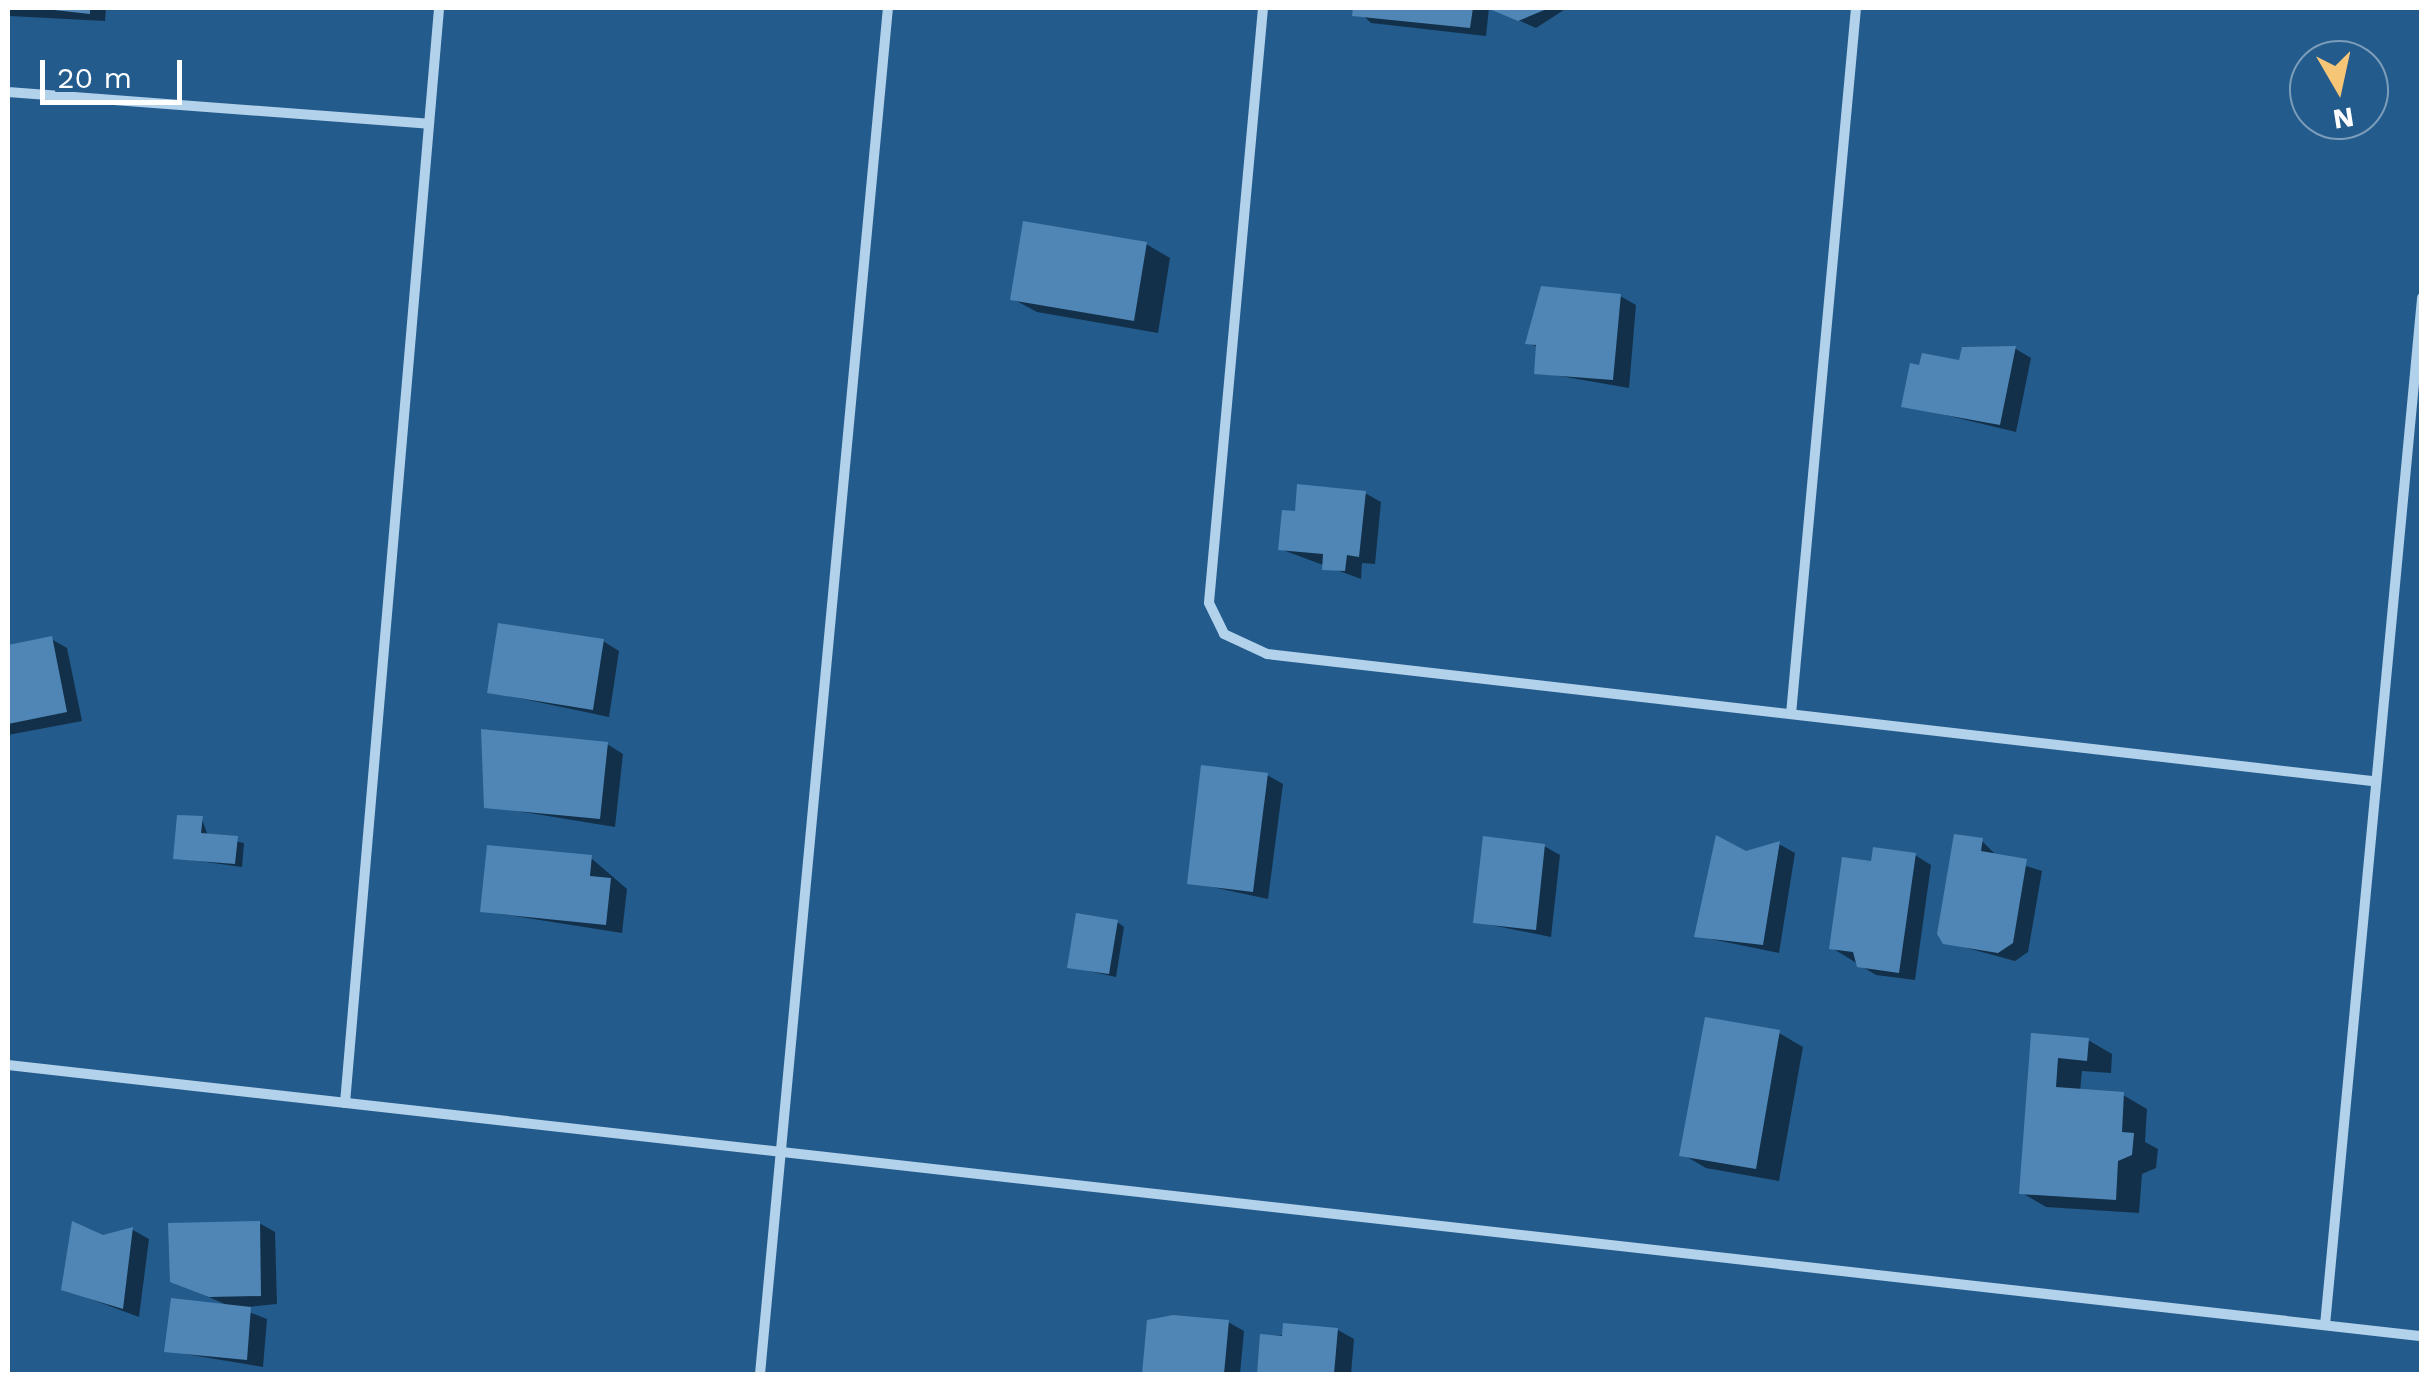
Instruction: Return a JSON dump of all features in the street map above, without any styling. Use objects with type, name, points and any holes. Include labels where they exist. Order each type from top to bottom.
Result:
[{"type":"street","points":[[346,1102],[438,8]]},
{"type":"street","points":[[760,1374],[888,8]]},
{"type":"street","points":[[1263,8],[1208,602],[1224,634],[1267,654],[2372,781]]},
{"type":"street","points":[[1791,714],[1856,8]]},
{"type":"street","points":[[8,92],[428,124]]},
{"type":"street","points":[[2324,1325],[2372,781],[2422,298]]},
{"type":"street","points":[[8,1065],[2422,1336]]},
{"type":"building","points":[[36,8],[90,8],[90,14]]},
{"type":"building","points":[[1353,8],[1473,8],[1470,28],[1352,16]]},
{"type":"building","points":[[1487,8],[1549,8],[1518,21]]},
{"type":"building","points":[[1023,221],[1147,242],[1134,321],[1010,300]]},
{"type":"building","points":[[1541,286],[1621,294],[1613,380],[1534,374],[1536,345],[1525,344]]},
{"type":"building","points":[[2016,346],[2000,425],[1901,407],[1910,363],[1919,365],[1922,353],[1959,360],[1962,347]]},
{"type":"building","points":[[1297,484],[1366,491],[1359,557],[1347,555],[1345,571],[1322,570],[1323,554],[1278,550],[1282,510],[1295,511]]},
{"type":"building","points":[[498,623],[604,639],[593,710],[487,693]]},
{"type":"building","points":[[52,636],[67,712],[8,724],[8,645]]},
{"type":"building","points":[[481,729],[608,742],[600,819],[484,808]]},
{"type":"building","points":[[1201,765],[1268,773],[1253,892],[1187,884]]},
{"type":"building","points":[[177,815],[203,816],[201,833],[238,836],[235,864],[173,859]]},
{"type":"building","points":[[1954,834],[1983,838],[1981,851],[2027,859],[2013,943],[1998,953],[1943,944],[1937,934]]},
{"type":"building","points":[[1716,835],[1746,851],[1780,841],[1763,945],[1694,937]]},
{"type":"building","points":[[1483,836],[1545,844],[1536,930],[1473,923]]},
{"type":"building","points":[[487,845],[592,855],[590,876],[611,878],[606,925],[480,912]]},
{"type":"building","points":[[1873,847],[1916,853],[1899,973],[1857,967],[1853,952],[1829,949],[1842,857],[1871,861]]},
{"type":"building","points":[[1076,913],[1118,920],[1109,974],[1067,968]]},
{"type":"building","points":[[1705,1017],[1780,1030],[1756,1169],[1679,1156]]},
{"type":"building","points":[[2031,1033],[2089,1038],[2087,1061],[2058,1058],[2056,1087],[2124,1092],[2122,1132],[2134,1133],[2132,1155],[2118,1161],[2116,1200],[2019,1194]]},
{"type":"building","points":[[72,1221],[103,1235],[133,1227],[123,1309],[61,1290]]},
{"type":"building","points":[[260,1221],[261,1296],[209,1297],[170,1282],[168,1223]]},
{"type":"building","points":[[171,1298],[251,1307],[247,1360],[164,1352]]},
{"type":"building","points":[[1173,1315],[1229,1320],[1224,1374],[1142,1374],[1147,1320]]},
{"type":"building","points":[[1283,1323],[1338,1328],[1334,1374],[1257,1374],[1260,1334],[1282,1336]]}]
